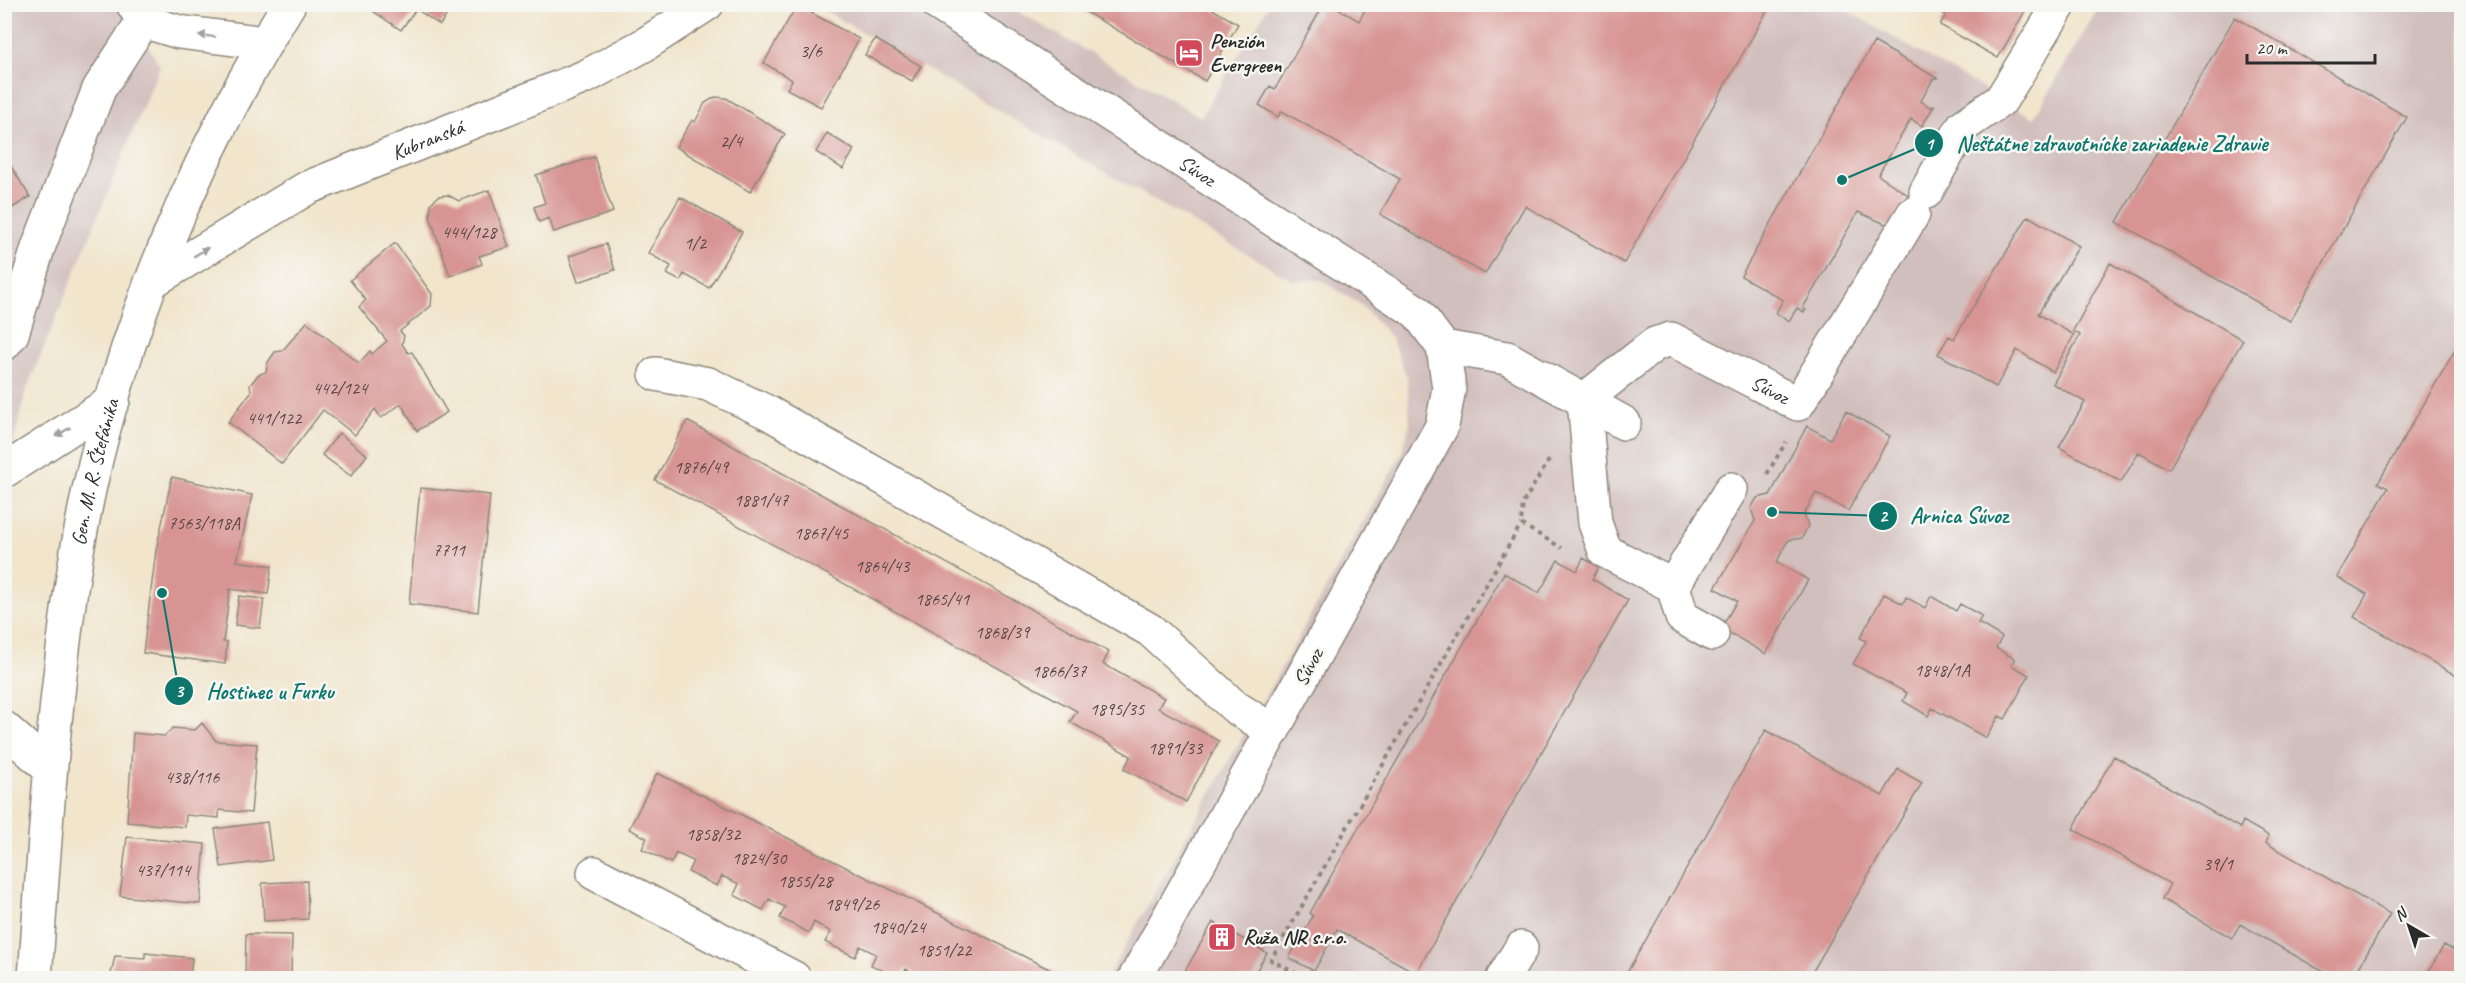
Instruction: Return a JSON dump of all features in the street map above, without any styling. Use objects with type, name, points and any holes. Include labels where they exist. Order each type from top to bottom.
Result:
[{"type":"street","name":"Gen. M. R. Štefánika","points":[[35,978],[50,769],[70,595],[86,510],[113,400],[151,282],[193,181],[266,43],[290,4]]},
{"type":"street","name":"Kubranská","points":[[151,282],[307,188],[587,76],[645,45],[707,4]]},
{"type":"street","name":"Súvoz","points":[[938,4],[1418,312],[1443,347],[1449,388],[1442,426],[1135,978]]},
{"type":"street","name":"Súvoz","points":[[1584,400],[1655,344],[1671,339],[1798,404],[1963,126],[2001,100],[2060,4]]},
{"type":"street","points":[[138,13],[179,32],[266,43]]},
{"type":"street","points":[[113,39],[138,13]]},
{"type":"street","points":[[4,344],[12,334],[38,248],[99,89],[138,13]]},
{"type":"street","points":[[1443,347],[1507,358],[1624,423]]},
{"type":"street","points":[[656,374],[708,384],[767,412],[1150,630],[1235,707],[1273,731]]},
{"type":"street","points":[[4,471],[113,400]]},
{"type":"street","points":[[1584,400],[1595,523],[1605,551],[1672,586],[1682,617],[1712,634]]},
{"type":"street","points":[[1672,586],[1746,486]]},
{"type":"street","points":[[4,728],[50,769]]},
{"type":"street","points":[[594,873],[794,978]]},
{"type":"street","points":[[1503,978],[1521,948]]},
{"type":"path","points":[[1746,486],[1795,428],[1798,404]]},
{"type":"path","points":[[1305,978],[1271,960],[1521,524]]},
{"type":"shaded area","points":[[5,5],[123,5],[160,66],[25,393],[5,481]]},
{"type":"shaded area","points":[[815,5],[1007,5],[1201,117],[1269,5],[1837,5],[2034,118],[2100,5],[2461,5],[2461,978],[1107,978],[1402,453],[1410,423],[1407,377],[1390,336],[1361,305],[1321,280],[1294,281]]},
{"type":"building","points":[[373,4],[454,4],[440,25],[416,9],[401,30],[370,9]]},
{"type":"building","name":"Penzión Evergreen","points":[[1072,4],[1204,4],[1238,24],[1205,81]]},
{"type":"building","points":[[1324,4],[1330,4],[1359,21],[1368,4],[1771,4],[1624,263],[1525,206],[1485,274],[1380,214],[1400,179],[1282,111],[1278,117],[1259,105],[1270,86],[1275,89]]},
{"type":"building","points":[[1940,4],[2029,4],[1998,58],[1940,25],[1946,15],[1937,10]]},
{"type":"building","points":[[797,5],[859,39],[821,107],[787,89],[792,80],[764,63]]},
{"type":"building","points":[[2235,17],[2407,117],[2290,321],[2117,222]]},
{"type":"building","points":[[875,39],[921,66],[912,81],[865,55]]},
{"type":"building","points":[[1874,42],[1937,78],[1933,79],[1921,101],[1930,107],[1934,106],[1922,126],[1911,119],[1878,175],[1908,195],[1890,226],[1858,212],[1803,308],[1806,310],[1804,312],[1797,308],[1789,321],[1776,313],[1783,300],[1741,276]]},
{"type":"building","points":[[715,97],[726,98],[785,134],[750,192],[676,147],[692,120],[695,122],[705,103]]},
{"type":"building","points":[[827,133],[854,150],[843,169],[816,152]]},
{"type":"building","points":[[4,155],[30,197],[4,213]]},
{"type":"building","points":[[594,157],[613,212],[554,232],[549,218],[539,222],[534,207],[545,203],[536,175]]},
{"type":"building","points":[[489,190],[509,247],[479,256],[482,264],[450,276],[430,216],[431,203],[439,196],[448,195],[459,201]]},
{"type":"building","points":[[680,197],[742,232],[709,288],[684,274],[680,281],[667,274],[671,266],[648,253]]},
{"type":"building","points":[[2028,216],[2079,246],[2038,314],[2074,335],[2053,372],[2017,350],[1996,387],[1938,354],[1949,336],[1954,339]]},
{"type":"building","points":[[395,243],[432,294],[431,306],[400,331],[404,336],[402,344],[408,353],[412,352],[447,412],[417,431],[401,404],[381,418],[375,409],[355,435],[323,410],[282,464],[228,422],[251,392],[250,385],[258,375],[266,372],[268,362],[275,352],[282,351],[307,322],[359,363],[370,351],[372,354],[387,341],[359,307],[366,300],[350,280]]},
{"type":"building","points":[[606,244],[615,270],[578,282],[569,256]]},
{"type":"building","points":[[2110,263],[2243,340],[2169,469],[2139,452],[2121,482],[2059,447],[2085,402],[2053,384],[2080,335],[2073,331]]},
{"type":"building","points":[[2462,338],[2462,679],[2354,617],[2367,594],[2337,577],[2388,488],[2378,483]]},
{"type":"building","points":[[1846,411],[1890,436],[1848,511],[1816,493],[1804,514],[1808,526],[1802,538],[1789,540],[1784,547],[1777,562],[1808,580],[1766,654],[1721,628],[1737,601],[1715,588],[1755,521],[1751,508],[1757,498],[1770,495],[1807,426],[1830,439]]},
{"type":"building","points":[[687,421],[1109,652],[1103,664],[1164,698],[1158,708],[1219,741],[1186,802],[1124,769],[1131,756],[1070,722],[1077,711],[655,480]]},
{"type":"building","points":[[339,433],[367,455],[351,476],[322,455]]},
{"type":"building","points":[[172,477],[252,495],[237,561],[272,566],[268,594],[230,589],[223,642],[227,642],[225,664],[143,653],[156,551]]},
{"type":"building","points":[[420,488],[490,495],[478,612],[409,604]]},
{"type":"building","points":[[1583,558],[1599,567],[1592,579],[1628,600],[1416,973],[1337,929],[1314,971],[1289,958],[1313,916],[1310,913],[1504,573],[1539,593],[1558,560],[1577,571]]},
{"type":"building","points":[[1884,594],[1903,604],[1906,597],[1925,608],[1931,596],[1956,611],[1960,604],[1982,616],[1978,623],[2002,637],[1996,648],[2015,659],[2011,665],[2029,675],[2005,719],[1999,716],[1986,738],[1932,708],[1928,716],[1903,701],[1907,693],[1853,664],[1866,641],[1860,638]]},
{"type":"building","points":[[239,596],[264,599],[260,628],[235,625]]},
{"type":"building","points":[[202,723],[216,741],[257,744],[251,813],[219,810],[219,818],[186,815],[185,827],[127,822],[133,733],[164,736],[173,728],[195,730]]},
{"type":"building","points":[[1766,730],[1882,796],[1898,769],[1922,783],[1809,978],[1624,978]]},
{"type":"building","points":[[2114,756],[2240,828],[2243,821],[2269,836],[2266,843],[2390,914],[2353,978],[2334,978],[2240,924],[2232,938],[2162,899],[2170,884],[2073,829]]},
{"type":"building","points":[[657,773],[1067,978],[922,978],[906,969],[899,978],[871,965],[876,954],[860,946],[855,957],[825,942],[831,932],[814,922],[809,933],[780,918],[785,907],[769,899],[763,910],[734,895],[739,884],[722,876],[717,886],[688,872],[693,861],[676,853],[671,863],[642,849],[647,838],[629,829]]},
{"type":"building","points":[[267,822],[272,860],[221,867],[215,829]]},
{"type":"building","points":[[127,837],[205,844],[200,904],[120,896]]},
{"type":"building","points":[[307,881],[308,919],[264,921],[262,883]]},
{"type":"building","name":"Ruža NR s.r.o.","points":[[1213,922],[1267,953],[1252,978],[1181,978]]},
{"type":"building","points":[[246,934],[292,935],[291,978],[245,978]]},
{"type":"building","points":[[2444,945],[2462,955],[2462,978],[2425,978]]},
{"type":"building","points":[[145,953],[192,958],[190,978],[110,978],[115,956],[145,958]]},
{"type":"place","name":"Penzión Evergreen","points":[[1189,53]]},
{"type":"place","name":"Neštátne zdravotnícke zariadenie Zdravie","points":[[1842,180]]},
{"type":"place","name":"Arnica Súvoz","points":[[1772,512]]},
{"type":"place","name":"Hostinec u Furku","points":[[162,593]]},
{"type":"place","name":"Ruža NR s.r.o.","points":[[1222,937]]}]
